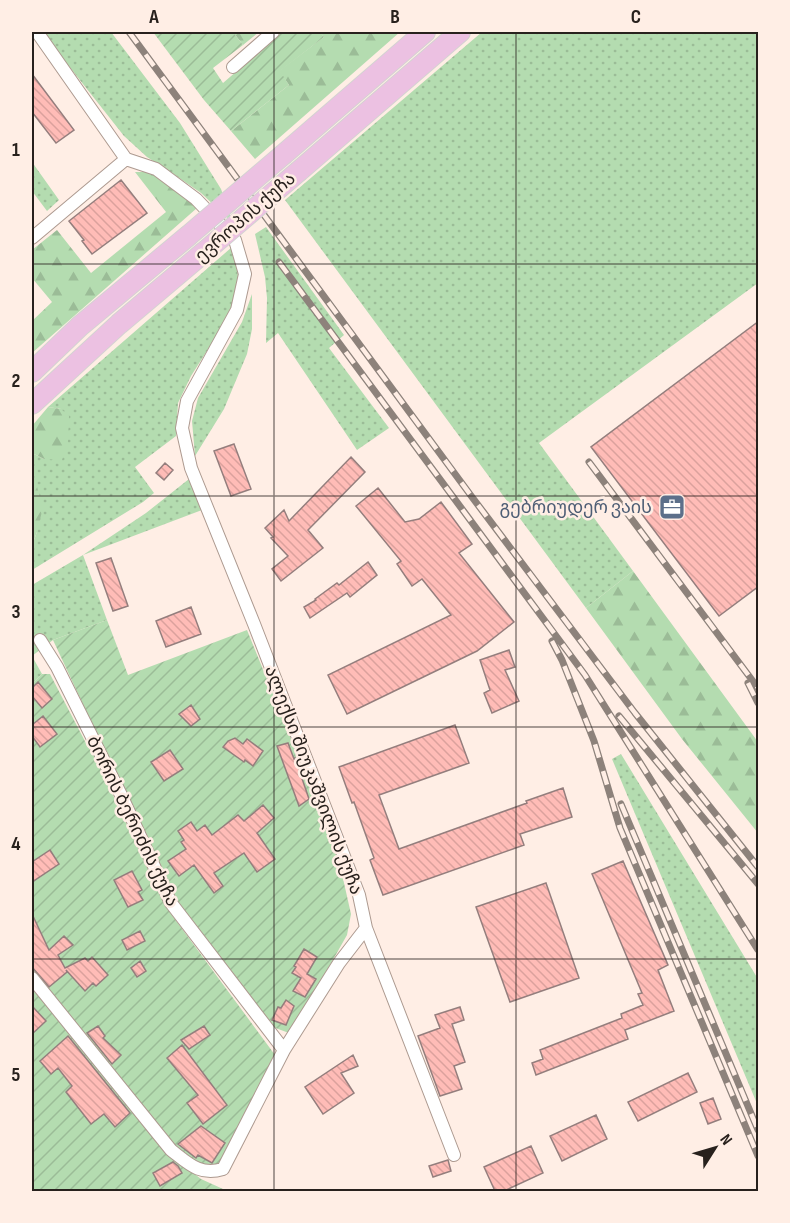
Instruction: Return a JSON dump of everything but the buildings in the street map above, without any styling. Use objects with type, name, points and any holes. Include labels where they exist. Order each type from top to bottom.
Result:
[{"type":"main road","name":"ევროპის ქუჩა","points":[[32,372],[80,327],[426,32]]},
{"type":"main road","name":"ევროპის ქუჩა","points":[[32,405],[119,324],[460,32]]},
{"type":"street","points":[[32,238],[126,159],[37,32]]},
{"type":"street","points":[[233,67],[273,32]]},
{"type":"street","name":"ალექსი შიუკაშვილის ქუჩა","points":[[126,159],[156,169],[196,199],[235,240],[245,274],[237,310],[186,401],[182,428],[191,468],[359,895],[366,928],[454,1155]]},
{"type":"street","name":"ბორის ბერიძის ქუჩა","points":[[40,640],[62,677],[122,797],[171,903],[284,1050]]},
{"type":"street","points":[[32,978],[171,1150],[192,1166],[211,1173],[223,1169],[284,1050],[339,963],[366,928]]},
{"type":"green space","points":[[42,32],[111,32],[180,123],[221,189],[233,223],[201,193],[147,157],[124,136]]},
{"type":"green space","points":[[153,32],[233,32],[243,45],[213,68],[223,83],[282,32],[320,32],[324,37],[280,71],[289,85],[231,131],[204,100]]},
{"type":"green space","points":[[233,32],[259,32],[243,45]]},
{"type":"green space","points":[[320,32],[400,32],[255,159],[231,131],[289,85],[279,71],[324,37]]},
{"type":"green space","points":[[482,32],[758,32],[758,283],[539,443],[633,571],[586,608],[285,200]]},
{"type":"green space","points":[[32,162],[59,200],[47,211],[32,191]]},
{"type":"green space","points":[[135,172],[152,172],[197,208],[32,353],[32,321],[52,302],[32,278],[32,250],[57,230],[91,273],[166,212]]},
{"type":"green space","points":[[266,227],[344,335],[329,348],[389,428],[357,450],[278,333],[266,343],[265,277],[255,234]]},
{"type":"green space","points":[[232,247],[236,256],[238,277],[231,313],[191,376],[178,403],[176,436],[135,467],[154,493],[32,570],[32,545],[37,532],[32,453],[44,459],[61,409],[48,407]]},
{"type":"green space","points":[[252,294],[252,329],[247,354],[224,409],[195,456],[192,421],[198,398],[242,322]]},
{"type":"green space","points":[[48,407],[61,409],[69,416],[68,441],[62,460],[44,459],[32,453],[32,426]]},
{"type":"green space","points":[[32,470],[43,507],[32,545]]},
{"type":"green space","points":[[189,479],[202,510],[83,555],[146,513]]},
{"type":"green space","points":[[83,555],[107,620],[53,640],[32,656],[32,585]]},
{"type":"green space","points":[[633,571],[758,742],[758,833],[682,739],[586,608]]},
{"type":"green space","points":[[107,620],[128,675],[247,630],[337,852],[351,914],[347,935],[289,1033],[270,1026],[176,904],[53,640]]},
{"type":"green space","points":[[32,656],[42,674],[32,684]]},
{"type":"green space","points":[[42,674],[50,674],[95,757],[166,907],[275,1055],[219,1164],[196,1162],[183,1155],[32,969],[32,684]]},
{"type":"green space","points":[[621,754],[758,979],[758,1106],[612,759]]},
{"type":"green space","points":[[32,988],[177,1160],[201,1179],[223,1189],[222,1191],[32,1191]]},
{"type":"railway","points":[[129,32],[472,497],[635,713],[758,867]]},
{"type":"railway","points":[[279,262],[585,675],[758,950]]},
{"type":"railway","points":[[589,462],[758,688]]},
{"type":"railway","points":[[552,641],[562,660],[594,741],[620,828],[758,1156]]},
{"type":"railway","points":[[748,683],[758,703]]},
{"type":"railway","points":[[619,716],[758,884]]},
{"type":"railway","points":[[621,804],[758,1130]]},
{"type":"place","name":"გებრიუდერ ვაის","points":[[672,507]]}]
